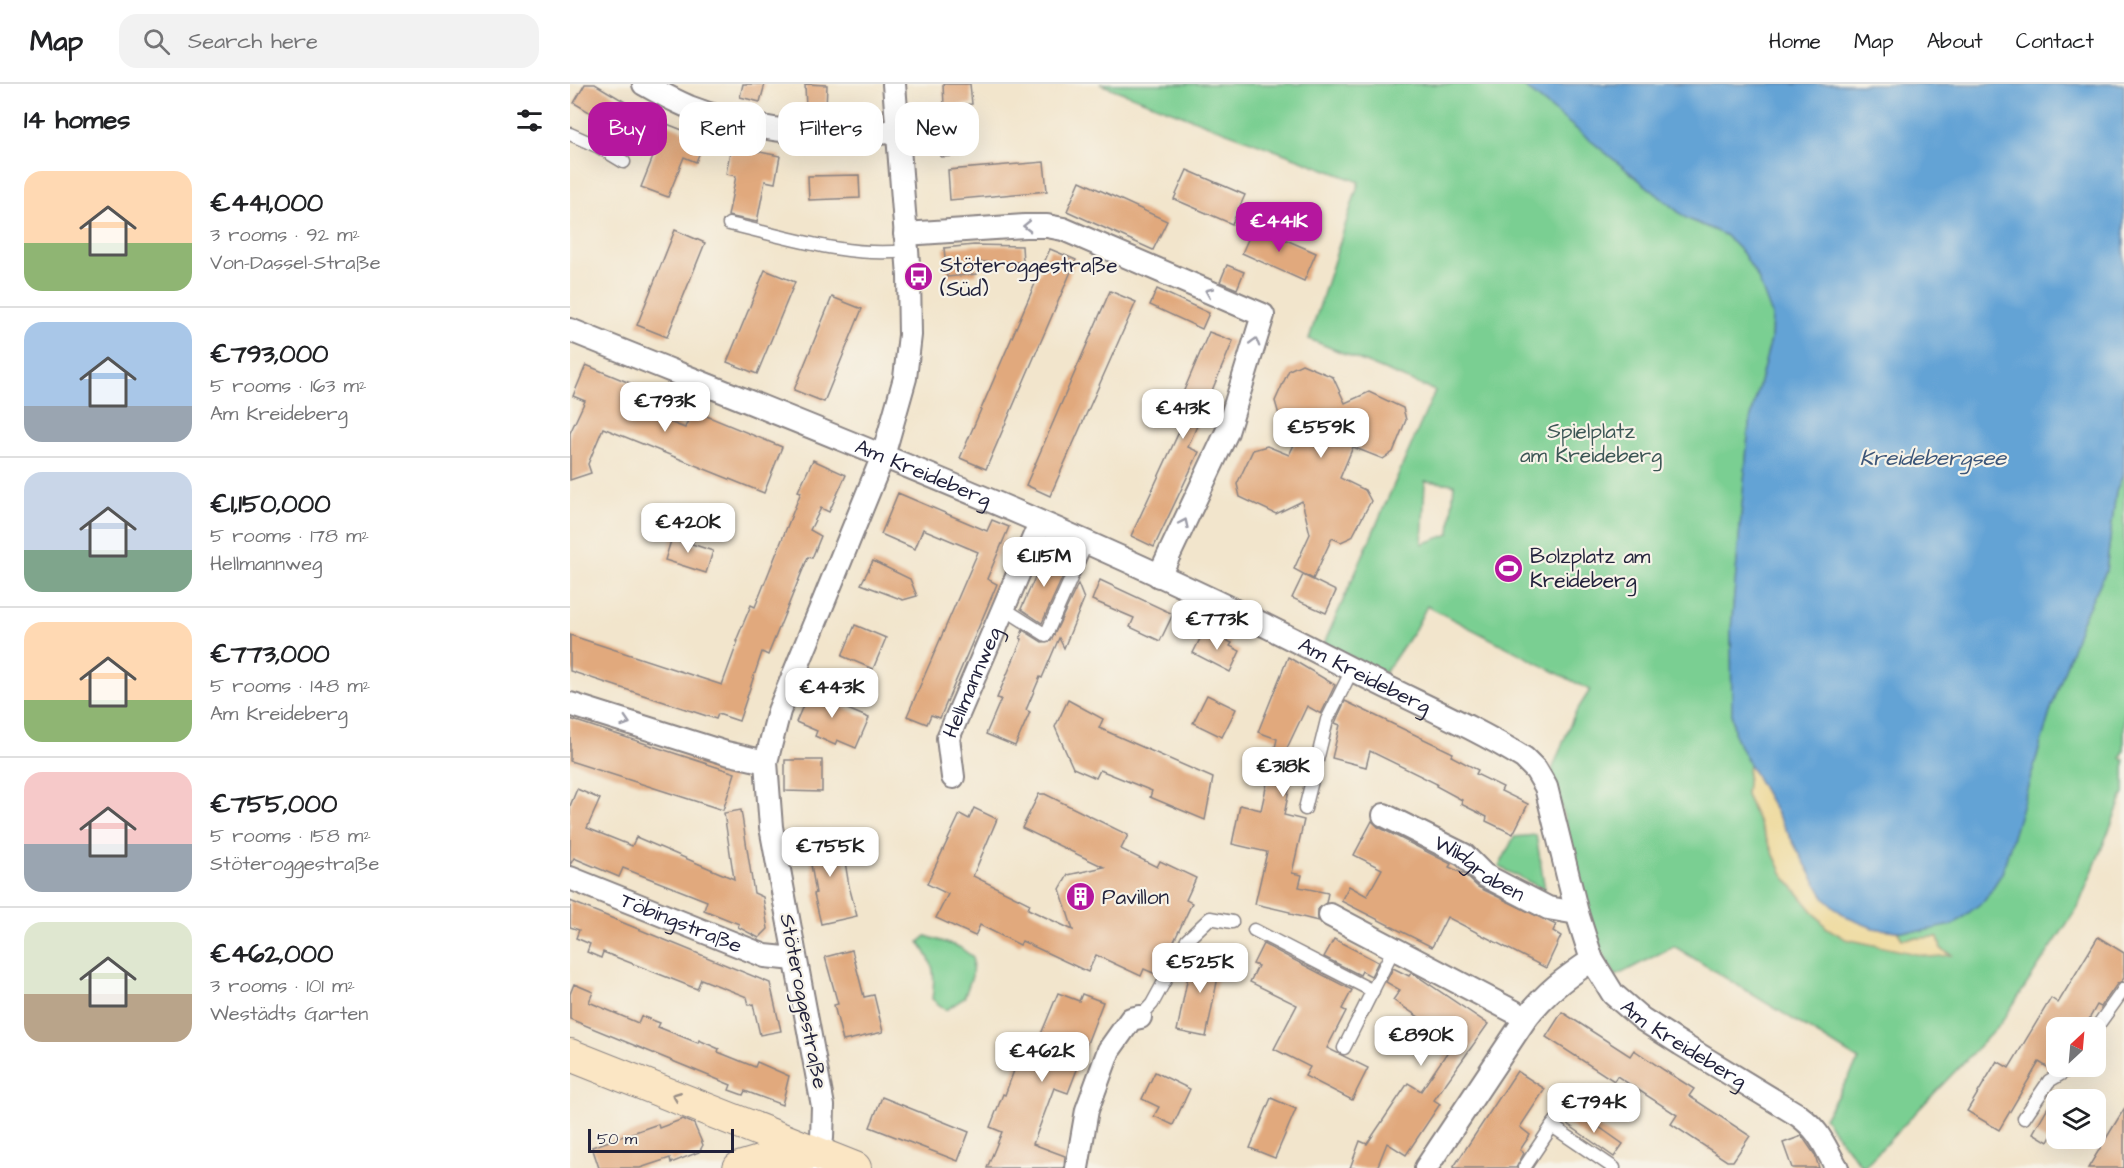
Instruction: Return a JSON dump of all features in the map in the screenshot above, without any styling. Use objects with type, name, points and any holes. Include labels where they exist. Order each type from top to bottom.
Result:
[{"type":"main road","points":[[570,1055],[742,1122],[816,1160]]},
{"type":"main road","points":[[737,1168],[747,1139],[742,1122]]},
{"type":"main road","points":[[737,1168],[769,1159],[816,1160],[855,1168]]},
{"type":"street","points":[[644,84],[688,106],[760,127],[849,134],[895,131]]},
{"type":"street","name":"Stöteroggestraße","points":[[894,84],[895,102]]},
{"type":"street","name":"Stöteroggestraße","points":[[816,1160],[822,1138],[823,1106],[771,826],[766,762],[779,711],[883,456],[904,378],[910,335],[899,156]]},
{"type":"street","points":[[905,242],[1025,226],[1063,229],[1263,315],[1227,432],[1159,576]]},
{"type":"street","name":"Am Kreideberg","points":[[570,330],[883,456],[1159,576],[1243,615],[1524,758],[1536,770],[1546,787],[1577,913],[1592,960],[1613,994],[1642,1019],[1813,1126],[1837,1168]]},
{"type":"street","name":"Hellmannweg","points":[[953,777],[948,738],[1040,523]]},
{"type":"street","points":[[570,704],[726,753],[766,762]]},
{"type":"street","name":"Wildgraben","points":[[1384,815],[1464,855],[1484,875],[1548,908],[1577,913]]},
{"type":"street","name":"Töbingstraße","points":[[570,878],[765,956],[795,959]]},
{"type":"street","points":[[1330,915],[1526,1018]]},
{"type":"street","points":[[1426,1168],[1541,999],[1560,981],[1592,960]]},
{"type":"street","points":[[1077,1168],[1088,1110],[1109,1050],[1131,1019],[1140,1017]]},
{"type":"lane","points":[[570,135],[599,147],[624,162]]},
{"type":"lane","points":[[729,224],[846,251],[881,254],[905,242]]},
{"type":"lane","points":[[1003,608],[1046,634],[1086,544]]},
{"type":"lane","points":[[1305,809],[1327,720],[1352,670]]},
{"type":"lane","points":[[1140,1017],[1152,1004],[1187,940],[1210,918],[1232,922]]},
{"type":"lane","points":[[1254,930],[1373,990]]},
{"type":"lane","points":[[1344,1048],[1394,948]]},
{"type":"lane","points":[[2104,1017],[2124,989]]},
{"type":"lane","points":[[2024,1118],[2049,1081],[2056,1077]]},
{"type":"lane","points":[[1524,1168],[1563,1112]]},
{"type":"lane","points":[[1552,1126],[1614,1168]]},
{"type":"green space","name":"Spielplatz am Kreideberg","points":[[1100,84],[1521,84],[1686,218],[1725,235],[1743,253],[1758,278],[1772,315],[1771,339],[1749,425],[1731,630],[1732,716],[1735,736],[1749,764],[1746,795],[1784,876],[1827,928],[1951,954],[1941,949],[1938,937],[1902,939],[1897,931],[1922,931],[1985,900],[2002,873],[2051,709],[2081,623],[2106,571],[2116,491],[2124,473],[2124,750],[2121,758],[2124,760],[2124,793],[2078,907],[2001,1023],[1863,1168],[1824,1118],[1859,1060],[1674,946],[1616,976],[1596,942],[1552,770],[1574,715],[1590,690],[1427,606],[1415,629],[1385,673],[1324,644],[1435,391],[1309,339],[1359,182]],"holes":[[[1425,481],[1454,484],[1450,534],[1422,544]]]},
{"type":"green space","points":[[1536,835],[1545,890],[1499,867],[1514,837]]},
{"type":"green space","points":[[926,936],[959,947],[973,957],[972,976],[964,998],[946,1010],[932,999],[933,969],[919,942]]},
{"type":"sand","points":[[1749,764],[1825,899],[1873,928],[1897,931],[1902,939],[1938,937],[1941,949],[1952,955],[1930,957],[1846,939],[1827,928],[1784,876],[1746,795]]},
{"type":"water","name":"Kreidebergsee","points":[[1521,84],[2124,84],[2124,473],[2116,491],[2106,571],[2081,623],[2051,709],[2002,873],[1985,900],[1953,925],[1922,931],[1873,928],[1846,917],[1825,899],[1735,736],[1732,716],[1731,630],[1749,425],[1771,339],[1772,315],[1758,278],[1743,253],[1725,235],[1686,218]]},
{"type":"building","points":[[585,84],[595,84],[625,102],[588,102],[588,111],[574,103]]},
{"type":"building","points":[[743,84],[765,84],[760,102],[740,97]]},
{"type":"building","points":[[805,84],[827,85],[826,102],[806,102]]},
{"type":"building","points":[[943,84],[970,84],[972,102],[944,102]]},
{"type":"building","points":[[667,124],[679,129],[679,156],[698,156],[696,162],[684,157],[668,197],[641,187],[653,156],[667,156]]},
{"type":"building","points":[[766,153],[780,156],[775,183],[765,181],[757,222],[728,216],[736,176],[726,174],[729,156],[766,156]]},
{"type":"building","points":[[1044,162],[1047,191],[950,200],[948,170]]},
{"type":"building","points":[[1187,170],[1245,195],[1232,224],[1174,199]]},
{"type":"building","points":[[859,175],[860,198],[809,200],[808,176]]},
{"type":"building","points":[[1080,181],[1167,221],[1153,250],[1067,211]]},
{"type":"building","points":[[1254,226],[1316,253],[1304,281],[1242,253]]},
{"type":"building","points":[[675,230],[705,243],[667,337],[637,325]]},
{"type":"building","points":[[974,245],[1022,246],[1023,262],[976,262],[977,274],[947,277],[944,248]]},
{"type":"building","points":[[1050,249],[1076,260],[986,469],[960,458]]},
{"type":"building","points":[[1227,265],[1244,272],[1237,289],[1220,282]]},
{"type":"building","points":[[765,270],[795,282],[757,374],[727,362]]},
{"type":"building","points":[[1157,289],[1209,313],[1202,329],[1150,305]]},
{"type":"building","points":[[1110,291],[1136,302],[1050,496],[1026,485]]},
{"type":"building","points":[[832,297],[862,309],[824,402],[794,390]]},
{"type":"building","points":[[1209,332],[1233,341],[1188,447],[1199,452],[1154,547],[1131,536],[1184,421],[1173,416]]},
{"type":"building","points":[[1302,364],[1333,377],[1345,403],[1369,392],[1403,408],[1406,420],[1393,452],[1383,459],[1353,447],[1340,478],[1365,490],[1371,501],[1352,537],[1341,542],[1332,538],[1313,579],[1294,569],[1310,534],[1302,501],[1276,514],[1240,497],[1237,484],[1253,450],[1267,446],[1289,455],[1303,426],[1279,415],[1275,401],[1289,370]]},
{"type":"building","points":[[586,365],[659,395],[651,415],[685,428],[692,410],[782,447],[764,493],[603,428],[588,464],[591,473],[570,480],[570,433],[585,401],[573,396]]},
{"type":"building","points":[[813,460],[846,475],[829,512],[821,508],[810,530],[821,536],[812,558],[808,557],[768,655],[762,652],[739,721],[718,714],[716,719],[570,671],[570,635],[722,685],[738,641],[736,641],[751,605],[755,607],[801,492],[798,491]]},
{"type":"building","points":[[898,493],[987,531],[992,520],[1009,527],[987,579],[997,584],[940,718],[931,715],[927,724],[907,716],[978,552],[923,529],[915,549],[881,534]]},
{"type":"building","points":[[673,534],[713,551],[706,573],[665,560]]},
{"type":"building","points":[[1045,555],[1068,565],[1042,623],[1021,609]]},
{"type":"building","points":[[873,561],[910,579],[917,596],[903,600],[861,584]]},
{"type":"building","points":[[1303,575],[1336,591],[1326,613],[1292,598]]},
{"type":"building","points":[[1100,580],[1173,614],[1160,641],[1130,627],[1134,618],[1092,600]]},
{"type":"building","points":[[1078,584],[1084,599],[1064,648],[1059,638],[1042,678],[1040,677],[1026,710],[1030,712],[1015,746],[986,734],[1001,699],[997,698],[1022,639],[1020,638],[1023,630],[1042,642],[1051,641]]},
{"type":"building","points":[[855,625],[886,638],[873,669],[842,656]]},
{"type":"building","points":[[1205,629],[1232,643],[1230,646],[1240,651],[1230,672],[1193,653]]},
{"type":"building","points":[[1288,657],[1335,685],[1321,714],[1307,706],[1278,767],[1293,771],[1284,815],[1304,820],[1292,873],[1302,875],[1299,887],[1328,893],[1326,903],[1318,909],[1318,921],[1255,904],[1267,852],[1232,844],[1240,805],[1261,810],[1277,739],[1258,732]]},
{"type":"building","points":[[811,687],[843,701],[840,706],[869,718],[856,748],[837,740],[835,745],[815,736],[817,731],[796,722]]},
{"type":"building","points":[[1207,695],[1236,709],[1222,737],[1193,723]]},
{"type":"building","points":[[1068,700],[1103,719],[1099,728],[1213,778],[1205,820],[1150,797],[1152,791],[1100,770],[1096,778],[1073,768],[1055,727]]},
{"type":"building","points":[[1345,701],[1453,753],[1451,756],[1478,770],[1476,774],[1503,787],[1501,791],[1528,804],[1513,834],[1486,821],[1487,817],[1461,804],[1462,800],[1436,786],[1437,784],[1370,751],[1366,767],[1332,758],[1340,725],[1335,723]]},
{"type":"building","points":[[570,719],[735,773],[723,810],[570,761]]},
{"type":"building","points":[[785,760],[822,760],[822,792],[785,791]]},
{"type":"building","points":[[577,789],[600,799],[587,828],[632,846],[636,837],[734,879],[724,813],[741,810],[754,893],[763,897],[768,929],[759,938],[738,927],[739,924],[704,910],[707,901],[623,868],[619,877],[574,858],[570,865],[570,806]]},
{"type":"building","points":[[1039,794],[1045,794],[1128,835],[1121,849],[1157,867],[1160,861],[1196,878],[1186,900],[1192,903],[1158,975],[1144,969],[1141,976],[1096,955],[1088,972],[1022,941],[1020,945],[980,925],[975,936],[936,918],[948,894],[927,884],[960,814],[969,819],[974,808],[997,819],[973,876],[1030,904],[1028,909],[1073,930],[1060,889],[1068,875],[1104,867],[1022,828]]},
{"type":"building","points":[[1372,821],[1378,827],[1451,864],[1449,867],[1464,874],[1478,887],[1556,925],[1553,931],[1561,936],[1546,968],[1447,917],[1432,947],[1341,901],[1349,886],[1367,896],[1382,869],[1354,855]]},
{"type":"building","points":[[840,831],[849,886],[857,916],[821,924],[814,894],[816,893],[806,836]]},
{"type":"building","points":[[570,901],[770,983],[781,1031],[760,1035],[753,1004],[749,1005],[747,997],[701,979],[697,989],[603,952],[601,958],[587,952],[590,944],[576,938],[579,930],[570,927]]},
{"type":"building","points":[[2098,937],[2124,953],[2124,978],[2101,1007],[2097,1005],[2090,1017],[2046,1017],[2046,1066],[2039,1062],[1999,1130],[1967,1111],[1997,1061],[2009,1068],[2051,998],[2058,1003]]},
{"type":"building","points":[[1334,939],[1378,962],[1371,976],[1362,971],[1360,975],[1324,957]]},
{"type":"building","points":[[1263,944],[1352,990],[1342,1009],[1346,1011],[1327,1048],[1368,1068],[1352,1100],[1305,1076],[1310,1067],[1274,1049],[1297,1005],[1250,982],[1258,966],[1253,964]]},
{"type":"building","points":[[852,950],[864,997],[874,995],[883,1032],[843,1041],[834,1005],[838,1004],[825,957]]},
{"type":"building","points":[[1193,951],[1222,957],[1206,1037],[1177,1031]]},
{"type":"building","points":[[1393,968],[1409,976],[1411,973],[1414,974],[1488,1024],[1434,1100],[1440,1104],[1406,1155],[1387,1143],[1377,1168],[1350,1168],[1360,1141],[1367,1144],[1408,1083],[1421,1091],[1455,1041],[1393,1000],[1400,990],[1386,982]]},
{"type":"building","points":[[574,984],[593,992],[589,1002],[638,1023],[641,1016],[660,1023],[658,1027],[698,1043],[699,1040],[719,1049],[718,1052],[755,1067],[757,1062],[789,1076],[782,1105],[745,1091],[743,1095],[729,1090],[731,1085],[570,1019],[570,994]]},
{"type":"building","points":[[1058,993],[1079,1001],[1082,994],[1103,1002],[1068,1093],[1054,1088],[1033,1144],[1065,1156],[1064,1168],[987,1168],[1002,1132],[990,1127],[1003,1094],[1005,1095],[1027,1035],[1039,1039]]},
{"type":"building","points":[[1562,1012],[1630,1056],[1634,1050],[1694,1089],[1689,1096],[1750,1136],[1733,1161],[1727,1161],[1671,1124],[1677,1115],[1617,1076],[1614,1081],[1546,1037]]},
{"type":"building","points":[[1517,1071],[1545,1089],[1520,1127],[1530,1135],[1520,1150],[1524,1153],[1516,1168],[1453,1168]]},
{"type":"building","points":[[1155,1072],[1190,1089],[1173,1125],[1154,1116],[1159,1107],[1142,1099]]},
{"type":"building","points":[[882,1097],[969,1132],[958,1161],[870,1127]]},
{"type":"building","points":[[1271,1098],[1296,1109],[1275,1158],[1250,1148]]},
{"type":"building","points":[[2124,1109],[2124,1168],[2088,1168],[2100,1149],[2106,1149],[2106,1138]]},
{"type":"building","points":[[1575,1110],[1623,1144],[1614,1157],[1566,1123]]},
{"type":"building","points":[[2046,1110],[2046,1141],[2033,1133]]},
{"type":"building","points":[[683,1119],[694,1124],[703,1145],[699,1152],[671,1163],[670,1158],[640,1168],[599,1168],[592,1147],[658,1124],[659,1128]]},
{"type":"building","points":[[1802,1136],[1815,1155],[1819,1168],[1792,1168],[1783,1143]]},
{"type":"place","name":"Stöteroggestraße (Süd)","points":[[919,277]]},
{"type":"place","name":"Bolzplatz am Kreideberg","points":[[1509,568]]},
{"type":"place","name":"Pavillon","points":[[1081,897]]}]
